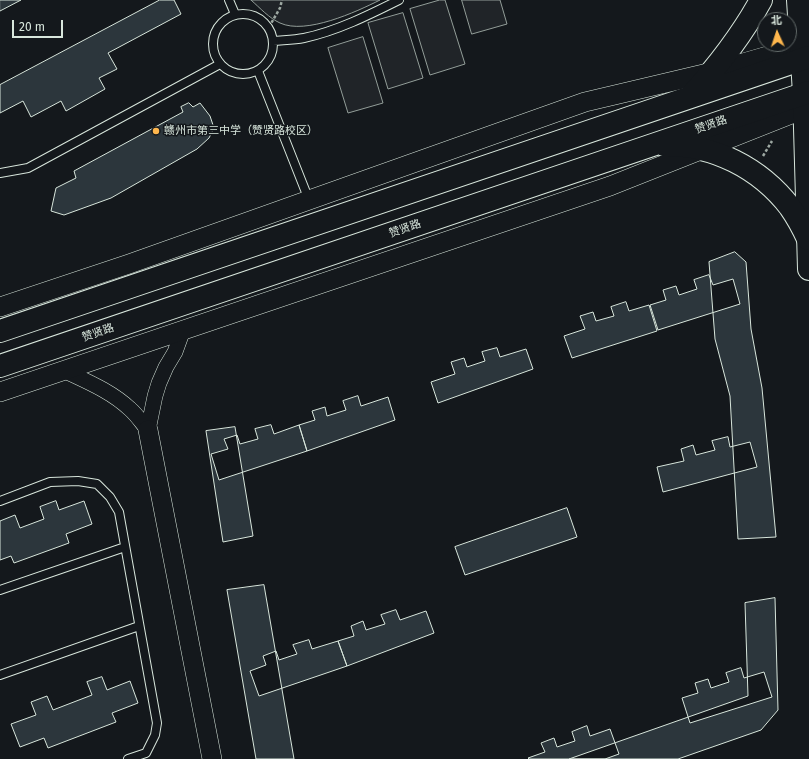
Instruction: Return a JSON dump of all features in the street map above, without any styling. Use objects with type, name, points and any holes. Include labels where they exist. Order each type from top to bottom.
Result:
[{"type":"main road","points":[[689,97],[712,72],[736,41],[762,0]]},
{"type":"main road","points":[[798,0],[805,52],[807,100],[809,269]]},
{"type":"main road","points":[[0,331],[689,97],[805,52]]},
{"type":"main road","name":"赞贤路","points":[[0,366],[653,145],[807,100]]},
{"type":"main road","points":[[653,145],[688,146],[702,149],[737,162],[752,171],[779,194],[791,208],[808,239]]},
{"type":"street","points":[[0,307],[136,261],[585,102],[805,52]]},
{"type":"street","points":[[0,392],[610,186],[702,149],[807,100]]},
{"type":"street","points":[[183,330],[175,352],[159,383],[148,430],[212,759]]},
{"type":"street","points":[[63,370],[101,388],[117,398],[130,409],[148,430]]},
{"type":"lane","points":[[229,0],[235,14]]},
{"type":"lane","points":[[273,41],[304,38],[337,28],[399,0]]},
{"type":"lane","points":[[245,13],[254,15],[263,20],[268,27],[273,37],[274,47],[266,64],[258,70],[248,74],[238,74],[228,71],[220,64],[212,45],[218,26],[226,19],[235,14],[245,13]]},
{"type":"lane","points":[[0,173],[28,168],[220,64]]},
{"type":"lane","points":[[258,70],[309,200]]},
{"type":"lane","points":[[0,501],[50,482],[78,481],[97,484],[110,497],[119,512],[157,723],[155,735],[146,753],[128,759]]},
{"type":"lane","points":[[0,590],[125,547]]},
{"type":"lane","points":[[0,675],[139,626]]},
{"type":"path","points":[[268,27],[280,8],[282,0]]},
{"type":"shaded area","points":[[251,0],[380,0],[345,16],[317,24],[291,26],[280,23],[268,16]]},
{"type":"shaded area","points":[[440,0],[445,0],[465,64],[430,75],[410,9]]},
{"type":"shaded area","points":[[462,0],[500,0],[507,24],[472,34]]},
{"type":"shaded area","points":[[403,13],[423,78],[388,89],[368,23]]},
{"type":"shaded area","points":[[363,37],[383,103],[348,113],[328,48]]},
{"type":"building","points":[[0,0],[21,0],[0,11]]},
{"type":"building","points":[[160,0],[174,0],[181,14],[108,53],[117,69],[99,78],[105,89],[66,111],[61,101],[31,117],[23,101],[0,113],[0,85]]},
{"type":"building","points":[[189,103],[193,107],[200,103],[210,116],[214,128],[209,138],[197,149],[111,198],[64,215],[51,211],[56,188],[76,178],[74,171],[183,112],[181,107]]},
{"type":"building","points":[[735,252],[746,262],[751,329],[762,388],[776,537],[738,539],[730,396],[715,339],[709,262]]},
{"type":"building","points":[[709,275],[713,285],[733,279],[740,304],[658,330],[650,305],[666,300],[663,290],[676,286],[679,295],[697,289],[694,280]]},
{"type":"building","points":[[626,302],[629,311],[649,305],[657,331],[572,358],[564,336],[585,329],[580,316],[593,312],[596,321],[614,316],[611,307]]},
{"type":"building","points":[[497,348],[500,357],[526,349],[533,369],[438,403],[431,382],[455,374],[451,362],[464,358],[467,367],[485,361],[482,352]]},
{"type":"building","points":[[358,396],[361,406],[388,397],[395,420],[307,451],[299,425],[315,420],[312,411],[325,407],[327,416],[346,410],[343,401]]},
{"type":"building","points":[[271,425],[274,434],[299,425],[307,451],[219,480],[211,454],[228,449],[224,439],[237,435],[240,444],[258,439],[255,429]]},
{"type":"building","points":[[235,427],[253,536],[223,542],[206,431]]},
{"type":"building","points":[[728,437],[730,447],[750,442],[757,467],[663,492],[657,467],[684,461],[681,449],[693,445],[696,455],[715,450],[712,441]]},
{"type":"building","points":[[56,501],[59,510],[84,501],[92,524],[66,534],[69,543],[14,563],[11,556],[0,560],[0,521],[15,515],[20,528],[44,519],[40,507]]},
{"type":"building","points":[[567,508],[577,537],[465,575],[455,547]]},
{"type":"building","points":[[264,585],[294,759],[256,759],[227,590]]},
{"type":"building","points":[[775,598],[778,710],[761,730],[678,759],[569,759],[748,696],[745,603]]},
{"type":"building","points":[[396,610],[400,620],[426,611],[434,633],[347,666],[338,641],[354,636],[351,626],[363,621],[366,630],[385,624],[381,615]]},
{"type":"building","points":[[309,640],[312,649],[338,641],[347,666],[259,696],[250,671],[266,665],[263,656],[276,651],[279,660],[297,654],[293,645]]},
{"type":"building","points":[[741,668],[744,678],[764,672],[772,697],[690,723],[682,698],[698,693],[695,683],[708,679],[711,688],[729,682],[726,673]]},
{"type":"building","points":[[102,677],[107,690],[130,681],[138,703],[112,713],[116,722],[48,748],[44,738],[20,747],[11,724],[36,715],[31,702],[47,696],[53,710],[92,695],[87,682]]},
{"type":"building","points":[[587,726],[590,736],[610,729],[619,754],[605,759],[528,758],[545,752],[541,743],[554,738],[557,747],[575,741],[572,732]]},
{"type":"place","name":"赣州市第三中学（赞贤路校区）","points":[[156,131]]}]
